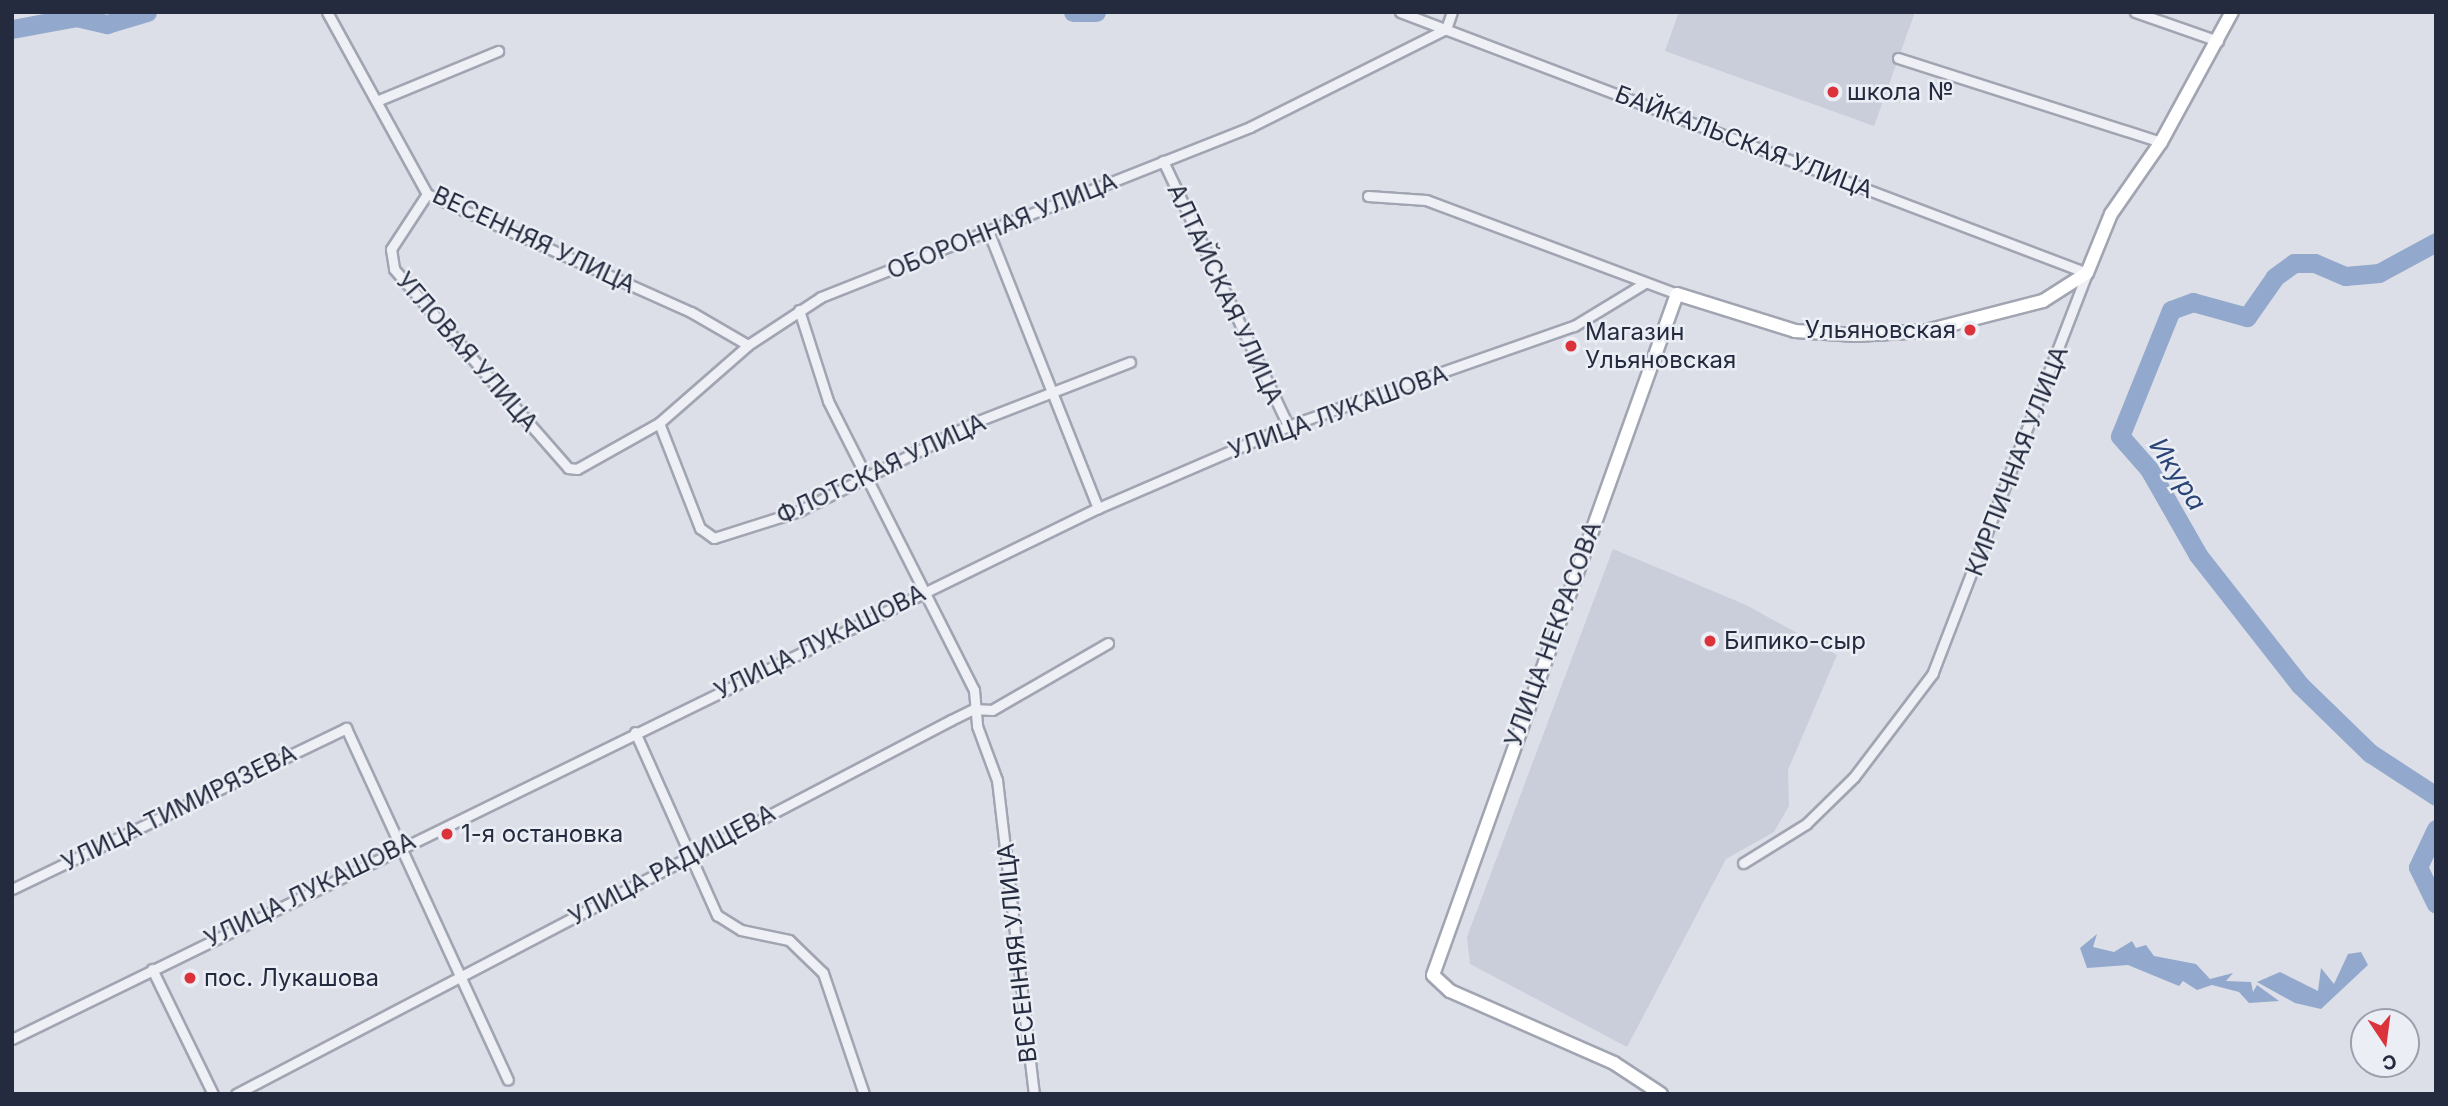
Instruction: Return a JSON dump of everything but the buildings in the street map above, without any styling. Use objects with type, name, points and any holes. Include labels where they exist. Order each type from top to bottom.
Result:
[{"type":"street","name":"ВЕСЕННЯЯ УЛИЦА","points":[[327,12],[379,100],[427,194],[691,313],[748,345]]},
{"type":"street","name":"БАЙКАЛЬСКАЯ УЛИЦА","points":[[1400,12],[2087,273]]},
{"type":"street","points":[[1446,29],[1452,12]]},
{"type":"street","points":[[2135,12],[2218,41]]},
{"type":"street","name":"КИРПИЧНАЯ УЛИЦА","points":[[1743,863],[1806,824],[1844,786],[1933,673],[2111,214],[2161,142],[2232,12]]},
{"type":"street","name":"ОБОРОННАЯ УЛИЦА","points":[[568,468],[659,423],[748,345],[799,310],[1250,127],[1446,29]]},
{"type":"street","points":[[379,100],[498,51]]},
{"type":"street","points":[[1898,58],[2161,142]]},
{"type":"street","name":"АЛТАЙСКАЯ УЛИЦА","points":[[1163,161],[1288,426]]},
{"type":"street","name":"УГЛОВАЯ УЛИЦА","points":[[427,194],[391,249],[394,269],[568,468]]},
{"type":"street","points":[[1368,196],[1426,200],[1643,284],[1795,331],[1856,335],[1926,331],[2043,301],[2087,273]]},
{"type":"street","points":[[989,233],[1098,508]]},
{"type":"street","name":"УЛИЦА ЛУКАШОВА","points":[[12,1039],[398,846],[1098,508],[1288,426],[1574,326],[1643,284]]},
{"type":"street","name":"УЛИЦА НЕКРАСОВА","points":[[1661,1094],[1614,1063],[1450,992],[1433,975],[1677,294]]},
{"type":"street","name":"ВЕСЕННЯЯ УЛИЦА","points":[[799,310],[828,401],[864,476],[968,673],[974,709],[997,780],[1034,1094]]},
{"type":"street","name":"ФЛОТСКАЯ УЛИЦА","points":[[659,423],[706,537],[799,512],[864,476],[978,421],[1054,394],[1129,362]]},
{"type":"street","name":"УЛИЦА РАДИЩЕВА","points":[[236,1094],[974,709],[992,710],[1108,643]]},
{"type":"street","name":"УЛИЦА ТИМИРЯЗЕВА","points":[[12,889],[346,728],[398,846]]},
{"type":"street","points":[[635,732],[689,856],[726,924],[789,940],[811,957],[864,1094]]},
{"type":"street","points":[[398,846],[508,1080]]},
{"type":"street","points":[[152,969],[213,1094]]},
{"type":"shaded area","name":"школа №","points":[[1679,12],[1915,12],[1874,126],[1665,51]]},
{"type":"shaded area","points":[[1613,549],[1746,605],[1837,655],[1788,770],[1789,806],[1774,832],[1726,859],[1627,1047],[1470,964],[1467,937]]},
{"type":"water","points":[[2097,934],[2093,947],[2114,952],[2132,941],[2136,948],[2146,945],[2154,956],[2196,964],[2210,979],[2233,973],[2226,981],[2251,982],[2253,992],[2257,985],[2279,1001],[2249,1003],[2239,992],[2212,985],[2197,990],[2183,981],[2179,986],[2128,965],[2087,968],[2080,948]]},
{"type":"water","points":[[2361,952],[2368,965],[2321,1009],[2295,1003],[2257,982],[2280,972],[2318,991],[2321,968],[2334,984],[2348,954]]},
{"type":"waterway","name":"Икура","points":[[12,29],[76,17],[107,24],[147,12]]},
{"type":"waterway","name":"Икура","points":[[1073,12],[1096,12]]},
{"type":"waterway","name":"Икура","points":[[2436,242],[2379,273],[2345,276],[2315,263],[2294,263],[2275,277],[2247,317],[2193,302],[2171,310],[2120,436],[2149,469],[2198,555],[2300,685],[2370,753],[2436,796]]},
{"type":"waterway","name":"Икура","points":[[2436,829],[2418,867],[2436,904]]},
{"type":"place","name":"школа №","points":[[1833,92]]},
{"type":"place","name":"Ульяновская","points":[[1970,330]]},
{"type":"place","name":"Магазин Ульяновская","points":[[1571,346]]},
{"type":"place","name":"Бипико-сыр","points":[[1710,641]]},
{"type":"place","name":"1-я остановка","points":[[447,834]]},
{"type":"place","name":"пос. Лукашова","points":[[190,978]]}]
